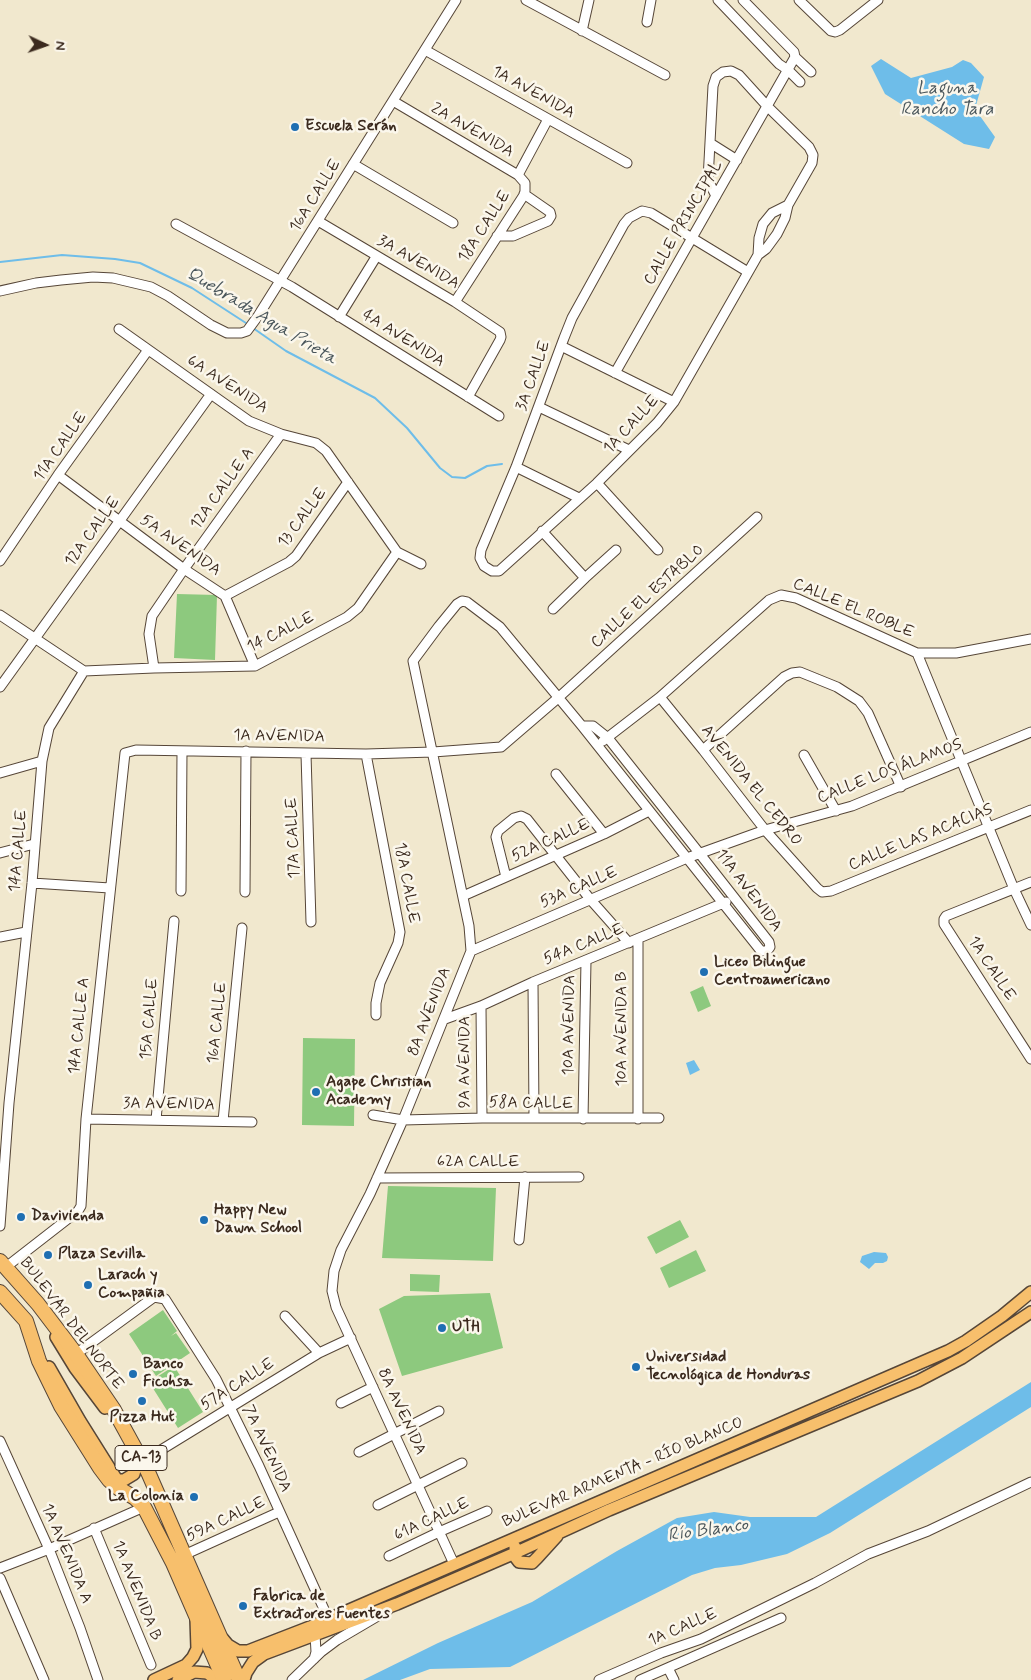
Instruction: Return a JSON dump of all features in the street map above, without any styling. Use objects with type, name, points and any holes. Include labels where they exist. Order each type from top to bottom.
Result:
[{"type":"highway","name":"BULEVAR DEL NORTE","points":[[3,1264],[38,1304],[76,1354],[114,1410],[143,1461],[240,1680]]},
{"type":"highway","name":"CA-13","points":[[0,1292],[26,1321],[39,1361],[62,1406],[109,1480],[135,1498],[144,1507],[172,1563],[224,1680]]},
{"type":"main road","name":"BULEVAR ARMENTA - RÍO BLANCO","points":[[250,1656],[328,1618],[848,1395],[948,1350],[966,1341],[1002,1316],[1031,1292]]},
{"type":"main road","points":[[26,1321],[50,1370],[111,1472],[117,1480],[130,1477],[134,1474],[136,1466],[132,1454],[104,1407],[76,1368],[38,1304]]},
{"type":"main road","name":"BULEVAR ARMENTA - RÍO BLANCO","points":[[250,1656],[337,1628],[397,1604],[609,1510],[918,1381],[962,1358],[1031,1312]]},
{"type":"main road","points":[[773,1442],[793,1425],[846,1402],[848,1395]]},
{"type":"main road","points":[[515,1553],[517,1542],[588,1512],[598,1503]]},
{"type":"main road","points":[[315,1634],[317,1631],[371,1608],[378,1597]]},
{"type":"main road","points":[[154,1680],[186,1665],[193,1658],[197,1649],[196,1619]]},
{"type":"main road","points":[[220,1636],[232,1648],[250,1656],[244,1680]]},
{"type":"main road","points":[[178,1680],[194,1672],[207,1673],[217,1680]]},
{"type":"street","name":"16A CALLE","points":[[0,291],[61,280],[93,277],[112,278],[151,287],[227,333],[247,331],[456,0]]},
{"type":"street","points":[[526,0],[665,76]]},
{"type":"street","points":[[582,31],[589,0]]},
{"type":"street","points":[[647,22],[651,0]]},
{"type":"street","points":[[718,0],[780,64],[783,78],[800,82]]},
{"type":"street","points":[[743,0],[811,72]]},
{"type":"street","points":[[799,0],[831,31],[835,32],[878,0]]},
{"type":"street","name":"1A AVENIDA","points":[[425,50],[627,163]]},
{"type":"street","name":"CALLE PRINCIPAL","points":[[615,373],[795,57]]},
{"type":"street","points":[[716,196],[708,180],[713,86],[716,77],[723,72],[731,71],[739,75],[768,107]]},
{"type":"street","name":"2A AVENIDA","points":[[393,101],[518,175],[525,183],[524,194]]},
{"type":"street","name":"1A CALLE","points":[[484,566],[492,571],[499,570],[597,483],[657,423],[674,402],[758,255],[766,249],[777,234],[788,205],[812,162],[813,155],[809,147],[768,107]]},
{"type":"street","points":[[518,175],[548,119]]},
{"type":"street","points":[[710,143],[737,160]]},
{"type":"street","points":[[354,164],[452,223]]},
{"type":"street","points":[[497,236],[513,236],[548,221],[551,216],[550,212],[524,194]]},
{"type":"street","name":"18A CALLE","points":[[454,302],[524,194]]},
{"type":"street","name":"1A CALLE","points":[[758,255],[759,238],[763,224],[772,213],[788,205]]},
{"type":"street","name":"3A CALLE","points":[[484,566],[480,558],[481,550],[516,467],[572,318],[624,224],[629,218],[642,212],[651,213],[692,239]]},
{"type":"street","name":"3A AVENIDA","points":[[318,221],[498,330],[501,334],[500,340],[468,397]]},
{"type":"street","name":"4A AVENIDA","points":[[176,224],[292,287],[499,416]]},
{"type":"street","points":[[692,239],[748,272]]},
{"type":"street","points":[[339,317],[376,257]]},
{"type":"street","name":"6A AVENIDA","points":[[119,329],[249,421],[281,434],[316,443],[320,446],[326,451],[397,552],[421,564]]},
{"type":"street","points":[[561,346],[674,402]]},
{"type":"street","name":"11A CALLE","points":[[0,561],[58,475],[148,350]]},
{"type":"street","name":"12A CALLE","points":[[0,687],[211,394]]},
{"type":"street","points":[[539,407],[630,450]]},
{"type":"street","name":"12A CALLE A","points":[[154,668],[149,634],[152,616],[281,434]]},
{"type":"street","points":[[516,467],[579,498]]},
{"type":"street","name":"5A AVENIDA","points":[[58,475],[184,569],[225,596],[255,666]]},
{"type":"street","name":"13 CALLE","points":[[225,596],[289,562],[296,556],[348,482]]},
{"type":"street","points":[[597,483],[658,550]]},
{"type":"street","name":"CALLE EL ESTABLO","points":[[433,752],[501,747],[558,698],[757,517]]},
{"type":"street","points":[[542,531],[586,578]]},
{"type":"street","points":[[553,609],[616,550]]},
{"type":"street","name":"14 CALLE","points":[[84,671],[255,666],[347,616],[358,608],[397,552]]},
{"type":"street","name":"CALLE EL ROBLE","points":[[597,746],[660,697],[769,600],[781,595],[796,598],[917,652],[956,653],[1031,639]]},
{"type":"street","name":"11A AVENIDA","points":[[462,601],[467,602],[500,627],[582,726],[761,951],[767,951],[770,947],[769,942],[608,738],[593,726],[582,726]]},
{"type":"street","name":"8A AVENIDA","points":[[454,1564],[336,1307],[332,1291],[334,1271],[341,1250],[403,1120],[471,951],[469,926],[414,661],[438,626],[457,604],[462,601]]},
{"type":"street","points":[[0,615],[84,671]]},
{"type":"street","points":[[917,652],[1014,889],[1031,925]]},
{"type":"street","name":"14A CALLE","points":[[0,1226],[5,1103],[32,883],[42,761],[49,728],[84,671]]},
{"type":"street","points":[[703,750],[784,677],[800,672],[837,687],[859,701],[868,713],[901,787]]},
{"type":"street","name":"AVENIDA EL CEDRO","points":[[660,697],[765,830],[822,892]]},
{"type":"street","name":"CALLE LOS ÁLAMOS","points":[[700,854],[765,830],[836,811],[901,787],[1031,732]]},
{"type":"street","name":"1A AVENIDA","points":[[125,753],[136,750],[246,751],[306,754],[433,752]]},
{"type":"street","points":[[181,891],[182,751]]},
{"type":"street","points":[[246,751],[246,892]]},
{"type":"street","name":"14A CALLE A","points":[[3,1264],[78,1211],[81,1206],[86,1119],[125,753]]},
{"type":"street","name":"17A CALLE","points":[[306,754],[311,922]]},
{"type":"street","name":"18A CALLE","points":[[366,754],[400,932],[398,943],[380,983],[376,1015]]},
{"type":"street","points":[[804,755],[836,811]]},
{"type":"street","points":[[0,773],[42,761]]},
{"type":"street","points":[[556,774],[604,834]]},
{"type":"street","name":"CALLE LAS ACACIAS","points":[[822,892],[831,891],[1031,810]]},
{"type":"street","name":"52A CALLE","points":[[463,896],[604,834],[649,812]]},
{"type":"street","points":[[506,877],[496,837],[498,832],[514,818],[521,816],[527,819],[590,899],[629,943]]},
{"type":"street","points":[[0,854],[34,844]]},
{"type":"street","name":"53A CALLE","points":[[471,951],[700,854]]},
{"type":"street","points":[[1014,889],[1031,882]]},
{"type":"street","points":[[32,883],[110,888]]},
{"type":"street","name":"1A CALLE","points":[[1014,889],[946,916],[944,924],[1028,1047],[1031,1059]]},
{"type":"street","name":"54A CALLE","points":[[444,1019],[481,1006],[533,982],[735,900]]},
{"type":"street","name":"15A CALLE","points":[[156,1120],[174,921]]},
{"type":"street","name":"16A CALLE","points":[[223,1121],[242,928]]},
{"type":"street","points":[[0,937],[26,932]]},
{"type":"street","name":"10A AVENIDA B","points":[[638,939],[638,1119]]},
{"type":"street","name":"10A AVENIDA","points":[[583,1119],[586,961]]},
{"type":"street","points":[[533,982],[534,1118]]},
{"type":"street","name":"9A AVENIDA","points":[[481,1006],[482,1118]]},
{"type":"street","name":"58A CALLE","points":[[373,1115],[403,1120],[659,1118]]},
{"type":"street","name":"3A AVENIDA","points":[[86,1119],[252,1122]]},
{"type":"street","name":"62A CALLE","points":[[377,1178],[579,1176]]},
{"type":"street","points":[[519,1240],[525,1177]]},
{"type":"street","name":"7A AVENIDA","points":[[76,1354],[154,1297],[165,1299],[216,1379],[259,1466],[328,1618]]},
{"type":"street","points":[[285,1316],[318,1353]]},
{"type":"street","name":"57A CALLE","points":[[143,1461],[318,1353],[351,1338]]},
{"type":"street","points":[[340,1403],[373,1388]]},
{"type":"street","points":[[358,1452],[439,1411]]},
{"type":"street","name":"1A AVENIDA A","points":[[0,1441],[49,1549],[98,1680]]},
{"type":"street","points":[[378,1505],[462,1463]]},
{"type":"street","name":"1A CALLE","points":[[599,1680],[701,1638],[814,1583],[868,1554],[928,1531],[1031,1482]]},
{"type":"street","points":[[0,1568],[49,1549],[144,1507]]},
{"type":"street","name":"61A CALLE","points":[[389,1556],[487,1511]]},
{"type":"street","name":"59A CALLE","points":[[184,1555],[279,1512]]},
{"type":"street","name":"1A AVENIDA B","points":[[94,1528],[151,1665]]},
{"type":"street","points":[[0,1578],[44,1680]]},
{"type":"street","points":[[292,1680],[337,1640],[380,1616],[397,1604]]},
{"type":"street","points":[[640,1680],[780,1618]]},
{"type":"street","points":[[314,1659],[316,1652],[315,1634]]},
{"type":"street","points":[[668,1668],[674,1680]]},
{"type":"green space","points":[[177,594],[217,595],[215,660],[174,658]]},
{"type":"green space","points":[[703,986],[711,1006],[698,1012],[690,992]]},
{"type":"green space","points":[[303,1038],[355,1039],[354,1126],[302,1125]]},
{"type":"green space","points":[[388,1186],[496,1188],[493,1261],[382,1258]]},
{"type":"green space","points":[[680,1220],[689,1237],[656,1254],[647,1237]]},
{"type":"green space","points":[[696,1250],[706,1271],[669,1288],[660,1268]]},
{"type":"green space","points":[[410,1274],[440,1275],[439,1292],[410,1291]]},
{"type":"green space","name":"UTH","points":[[490,1293],[503,1348],[402,1376],[379,1309],[404,1296]]},
{"type":"green space","points":[[163,1310],[177,1331],[171,1336],[176,1333],[190,1353],[156,1376],[129,1334]]},
{"type":"green space","points":[[174,1366],[203,1412],[178,1428],[149,1382]]},
{"type":"water","name":"Laguna Rancho Tara","points":[[881,59],[911,78],[952,67],[963,60],[971,63],[984,77],[975,109],[995,137],[989,149],[964,144],[885,94],[871,66]]},
{"type":"water","points":[[694,1060],[700,1070],[690,1075],[686,1063]]},
{"type":"water","points":[[874,1252],[886,1253],[887,1261],[875,1263],[869,1269],[860,1262],[862,1256]]},
{"type":"water","name":"Río Blanco","points":[[1031,1382],[1031,1407],[830,1533],[787,1554],[741,1565],[715,1568],[692,1575],[510,1667],[430,1669],[400,1680],[363,1680],[438,1643],[532,1602],[617,1551],[677,1518],[714,1512],[750,1517],[816,1517]]},
{"type":"waterway","name":"Quebrada Agua Prieta","points":[[0,262],[62,255],[140,263],[192,288],[249,325]]},
{"type":"waterway","name":"Quebrada Agua Prieta","points":[[253,328],[286,351],[375,398],[407,428],[440,468],[452,477],[465,478],[487,466],[502,464]]},
{"type":"place","name":"Escuela Serán","points":[[295,127]]},
{"type":"place","name":"Liceo Bilingue Centroamericano","points":[[704,972]]},
{"type":"place","name":"Agape Christian Academy","points":[[316,1092]]},
{"type":"place","name":"Davivienda","points":[[21,1217]]},
{"type":"place","name":"Happy New Dawn School","points":[[204,1220]]},
{"type":"place","name":"Plaza Sevilla","points":[[48,1255]]},
{"type":"place","name":"Larach y Compañia","points":[[88,1285]]},
{"type":"place","name":"UTH","points":[[442,1328]]},
{"type":"place","name":"Universidad Tecnológica de Honduras","points":[[636,1367]]},
{"type":"place","name":"Banco Ficohsa","points":[[133,1374]]},
{"type":"place","name":"Pizza Hut","points":[[142,1401]]},
{"type":"place","name":"La Colonia","points":[[194,1497]]},
{"type":"place","name":"Fabrica de Extractores Fuentes","points":[[243,1606]]}]
